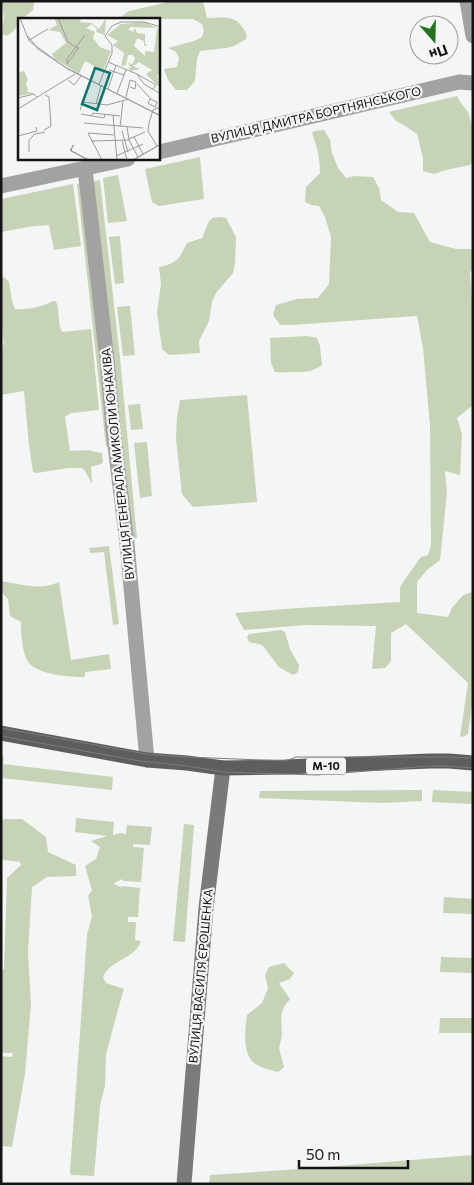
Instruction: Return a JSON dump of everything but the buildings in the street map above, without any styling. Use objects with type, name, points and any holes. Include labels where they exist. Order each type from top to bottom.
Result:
[{"type":"main road","name":"М-10","points":[[1,733],[147,760],[223,768],[430,761],[473,763]]},
{"type":"main road","name":"ВУЛИЦЯ ВАСИЛЯ ЄРОШЕНКА","points":[[184,1184],[206,908],[223,768]]},
{"type":"street","points":[[467,1],[473,36]]},
{"type":"street","name":"ВУЛИЦЯ ДМИТРА БОРТНЯНСЬКОГО","points":[[160,152],[459,82],[473,83]]},
{"type":"street","points":[[1,186],[124,160]]},
{"type":"street","name":"ВУЛИЦЯ ГЕНЕРАЛА МИКОЛИ ЮНАКІВА","points":[[85,169],[127,544],[147,760]]},
{"type":"green space","points":[[2,1],[34,2],[33,10],[23,18],[18,18],[18,24],[15,29],[6,36],[2,33],[4,17]]},
{"type":"green space","points":[[167,1],[203,1],[207,18],[222,17],[232,19],[240,24],[246,33],[246,39],[234,46],[200,51],[197,59],[195,81],[187,90],[176,90],[168,80],[164,69],[177,67],[179,58],[176,52],[168,48],[202,37],[204,30],[202,24],[193,19],[119,18],[129,11]]},
{"type":"green space","points":[[457,96],[468,112],[473,128],[473,162],[470,165],[434,174],[423,171],[423,158],[417,134],[396,121],[389,112]]},
{"type":"green space","points":[[324,130],[330,140],[332,153],[338,168],[346,178],[355,176],[373,177],[379,188],[381,200],[398,212],[414,213],[430,242],[456,249],[473,249],[473,270],[470,272],[473,316],[473,405],[457,418],[462,434],[460,475],[445,471],[447,493],[440,560],[427,570],[417,582],[417,613],[448,617],[452,608],[463,595],[473,592],[473,698],[468,734],[465,736],[460,737],[468,683],[406,624],[391,633],[391,661],[385,668],[372,669],[376,626],[306,625],[244,630],[235,613],[400,602],[400,587],[421,557],[428,555],[431,546],[430,425],[423,348],[417,316],[280,325],[273,315],[276,305],[297,299],[318,298],[329,284],[331,237],[325,217],[319,206],[305,202],[306,187],[320,173],[318,153],[312,133]]},
{"type":"green space","points":[[200,157],[204,199],[159,206],[152,202],[145,169]]},
{"type":"green space","points":[[118,175],[127,221],[108,223],[103,178]]},
{"type":"green space","points":[[100,180],[120,358],[137,538],[126,539],[114,444],[106,447],[77,184]]},
{"type":"green space","points":[[73,184],[81,246],[54,250],[49,225],[1,232],[1,199]]},
{"type":"green space","points":[[212,218],[226,218],[236,237],[233,273],[216,293],[212,302],[209,321],[199,341],[200,353],[169,355],[162,349],[157,312],[161,284],[159,267],[177,260],[187,243],[202,238]]},
{"type":"green space","points":[[120,236],[124,283],[115,284],[109,237]]},
{"type":"green space","points":[[4,277],[9,282],[15,309],[34,308],[56,301],[62,332],[91,329],[99,410],[71,413],[65,417],[70,451],[91,450],[102,453],[103,462],[91,467],[92,484],[82,468],[33,472],[24,391],[1,395],[1,347],[4,344],[1,322],[1,278]]},
{"type":"green space","points":[[130,306],[135,355],[123,356],[117,307]]},
{"type":"green space","points":[[307,336],[317,338],[322,365],[307,372],[275,372],[271,363],[270,338]]},
{"type":"green space","points":[[247,395],[257,502],[193,507],[182,494],[176,439],[180,400]]},
{"type":"green space","points":[[140,404],[143,429],[131,430],[128,405]]},
{"type":"green space","points":[[147,442],[152,496],[140,498],[134,443]]},
{"type":"green space","points":[[109,546],[119,624],[113,625],[104,552],[90,553],[89,548]]},
{"type":"green space","points":[[1,581],[38,586],[52,585],[59,582],[71,660],[109,654],[111,669],[85,672],[85,677],[64,676],[47,673],[29,663],[23,649],[21,622],[10,616],[8,599],[1,592]]},
{"type":"green space","points":[[281,630],[285,632],[290,649],[299,665],[298,672],[293,675],[279,667],[263,646],[249,642],[247,637],[249,634]]},
{"type":"green space","points":[[1,757],[4,757],[3,764],[113,777],[112,790],[1,778]]},
{"type":"green space","points":[[422,790],[422,801],[383,803],[259,798],[260,791]]},
{"type":"green space","points":[[433,790],[473,792],[473,804],[432,802]]},
{"type":"green space","points":[[76,818],[114,822],[113,835],[126,834],[127,825],[152,827],[150,845],[133,844],[133,847],[144,848],[141,882],[123,881],[123,879],[114,884],[121,887],[140,888],[138,917],[128,917],[128,922],[136,922],[135,940],[141,941],[134,951],[106,971],[103,977],[106,983],[124,989],[106,1054],[105,1086],[100,1106],[94,1176],[71,1175],[70,1172],[87,935],[92,916],[88,896],[92,890],[85,866],[96,859],[100,847],[91,841],[107,836],[75,832]]},
{"type":"green space","points":[[4,819],[22,819],[46,837],[48,852],[76,865],[76,876],[47,877],[32,887],[28,952],[31,1004],[25,1074],[12,1147],[1,1146],[1,1056],[12,1057],[13,1053],[1,1053],[2,970],[4,969],[7,878],[21,865],[20,862],[1,858],[1,822]]},
{"type":"green space","points":[[184,824],[194,825],[185,942],[173,941]]},
{"type":"green space","points":[[444,897],[473,899],[473,914],[443,913]]},
{"type":"green space","points":[[441,957],[473,958],[473,973],[440,972]]},
{"type":"green space","points":[[284,963],[294,973],[290,979],[279,983],[290,999],[284,1007],[281,1016],[282,1035],[279,1048],[284,1067],[278,1072],[259,1066],[249,1057],[245,1028],[247,1015],[262,1003],[268,988],[265,975],[269,967]]},
{"type":"green space","points":[[440,1018],[473,1018],[473,1033],[439,1033]]},
{"type":"green space","points":[[473,1155],[473,1184],[209,1184],[210,1175]]},
{"type":"tram line","points":[[1,728],[146,754],[187,757],[286,761],[296,757],[473,758]]},
{"type":"tram line","points":[[1,736],[140,761],[223,772],[317,775],[430,766],[473,768]]}]
